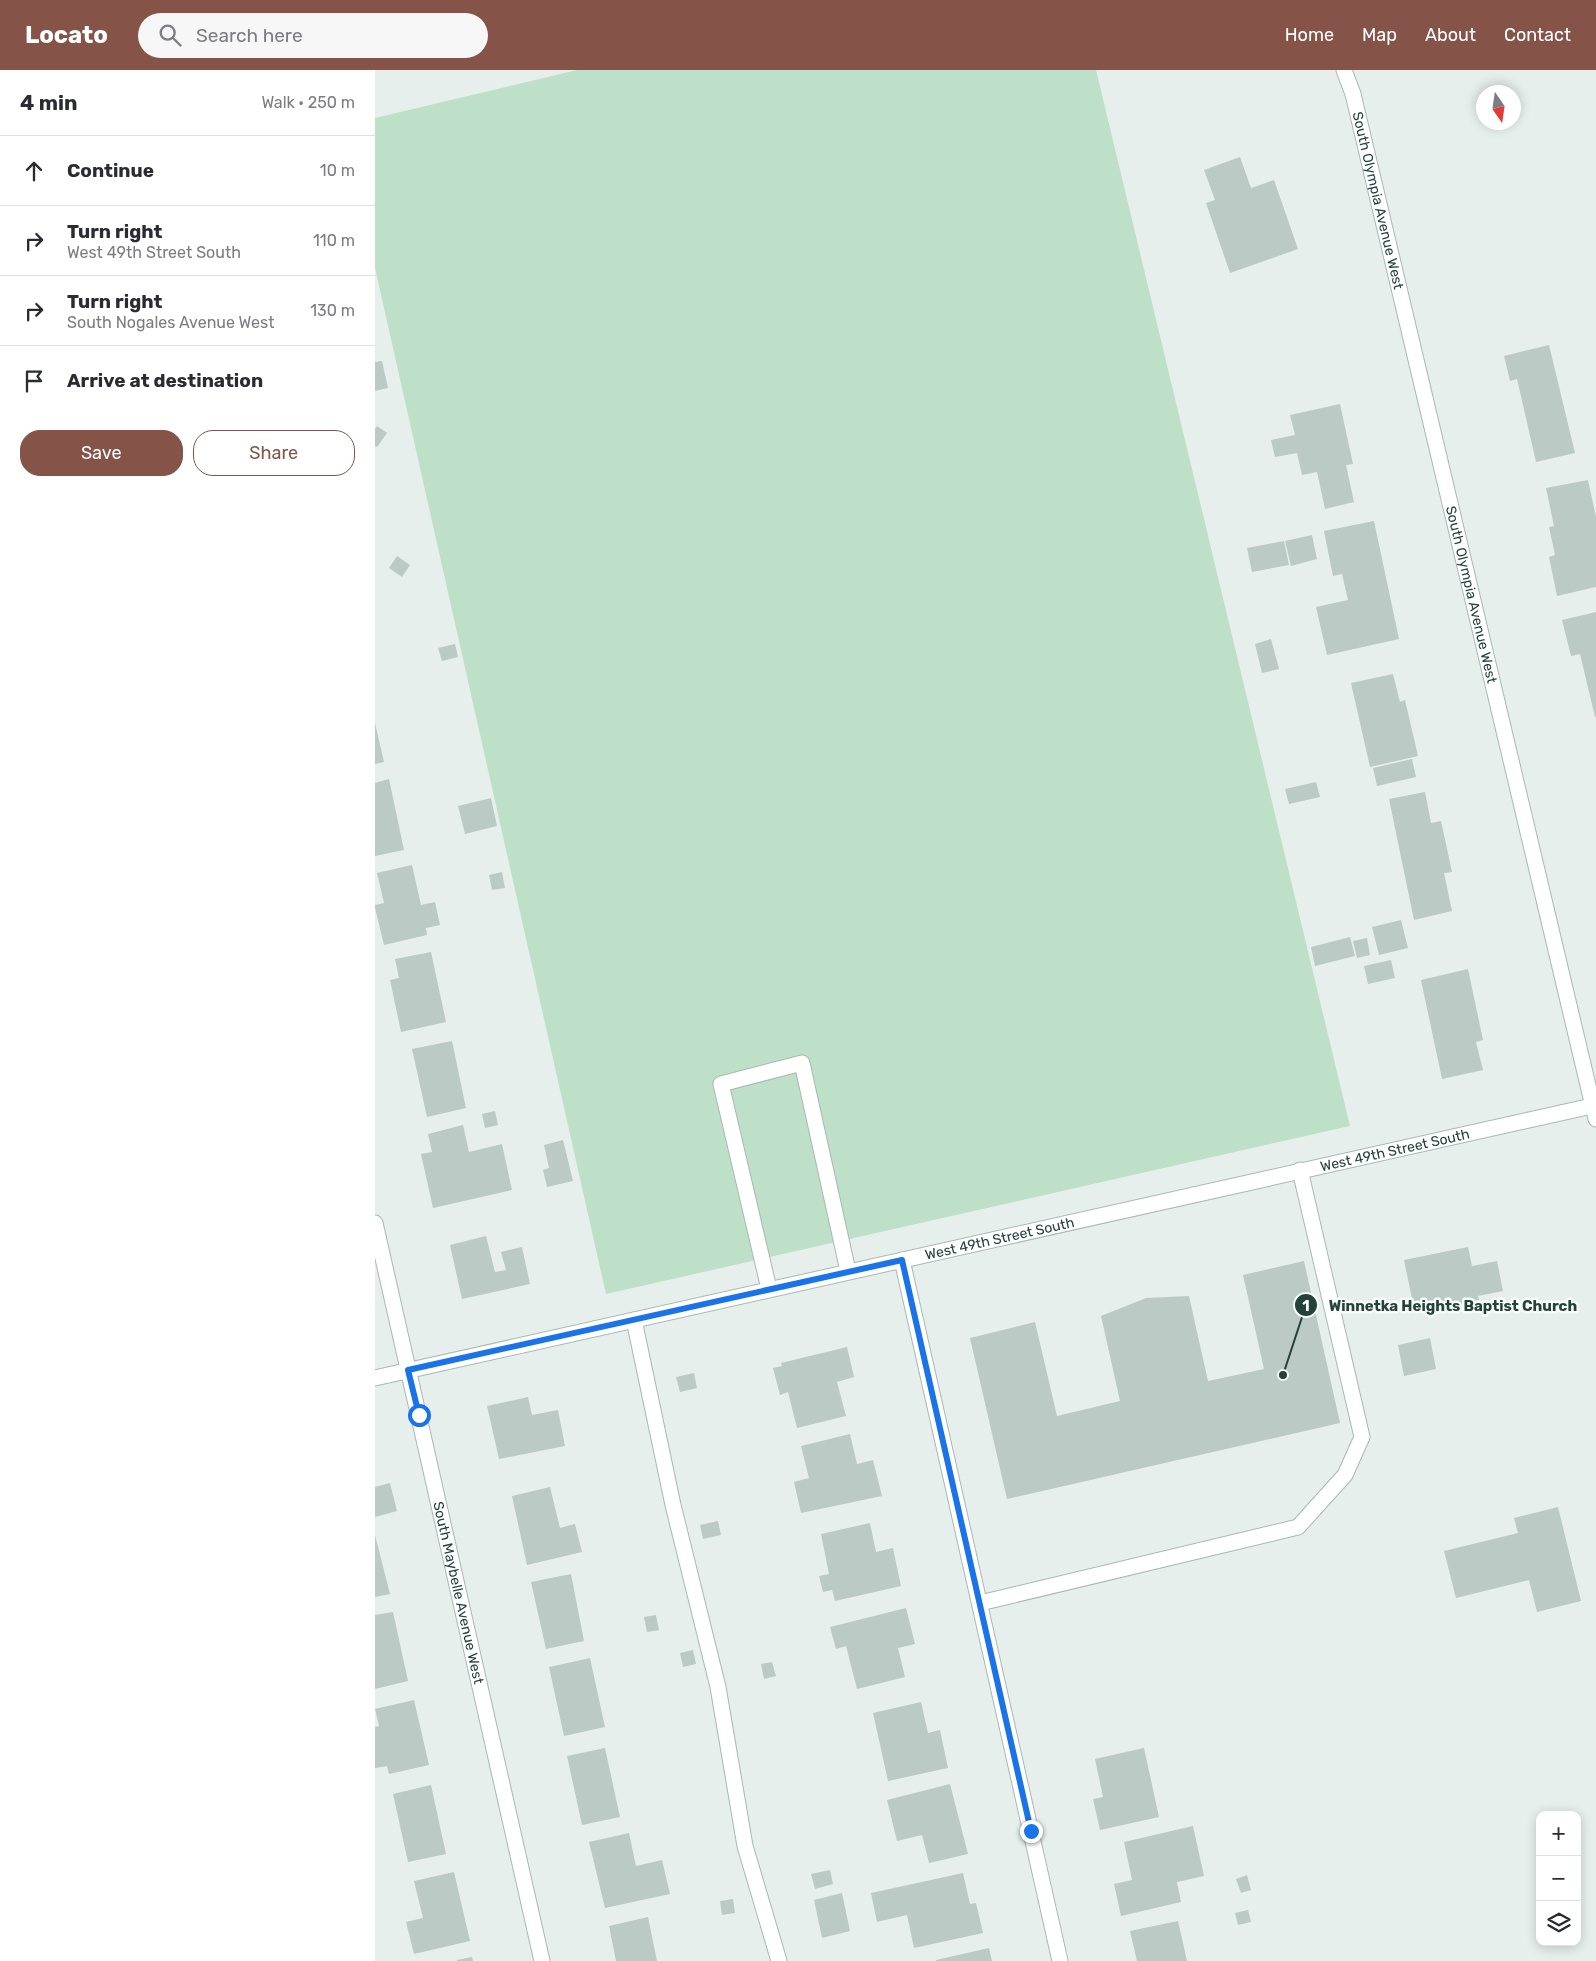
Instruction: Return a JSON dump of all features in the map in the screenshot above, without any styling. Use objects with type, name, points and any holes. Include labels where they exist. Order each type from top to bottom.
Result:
[{"type":"street","name":"South Olympia Avenue West","points":[[1344,70],[1353,94],[1595,1110]]},
{"type":"street","points":[[769,1289],[721,1084],[802,1063],[848,1272]]},
{"type":"street","name":"West 49th Street South","points":[[375,1378],[1300,1170],[1595,1110]]},
{"type":"street","points":[[980,1603],[1298,1528],[1345,1475],[1362,1437],[1300,1170]]},
{"type":"street","name":"South Maybelle Avenue West","points":[[375,1223],[542,1961]]},
{"type":"street","points":[[902,1260],[1060,1961]]},
{"type":"street","points":[[634,1320],[673,1505],[718,1687],[745,1846],[779,1961]]},
{"type":"green space","points":[[577,70],[1096,70],[1350,1126],[606,1294],[375,268],[375,118]]},
{"type":"building","points":[[1240,157],[1251,188],[1274,180],[1298,249],[1230,273],[1206,203],[1215,200],[1204,170]]},
{"type":"building","points":[[1549,345],[1575,453],[1536,462],[1517,379],[1510,381],[1504,356]]},
{"type":"building","points":[[382,361],[388,388],[375,391],[375,362]]},
{"type":"building","points":[[1340,404],[1353,464],[1346,465],[1354,502],[1325,509],[1317,472],[1302,475],[1297,453],[1275,457],[1271,440],[1295,435],[1290,415]]},
{"type":"building","points":[[377,426],[387,433],[377,447],[375,446],[375,429]]},
{"type":"building","points":[[1588,480],[1596,517],[1596,587],[1557,596],[1549,557],[1555,555],[1549,527],[1554,526],[1546,488]]},
{"type":"building","points":[[1374,521],[1399,639],[1327,655],[1316,607],[1348,600],[1342,574],[1333,576],[1324,531]]},
{"type":"building","points":[[1312,535],[1317,559],[1291,566],[1285,541]]},
{"type":"building","points":[[1284,541],[1289,565],[1252,572],[1247,548]]},
{"type":"building","points":[[397,556],[410,565],[402,577],[389,568]]},
{"type":"building","points":[[1596,612],[1595,717],[1580,654],[1571,656],[1562,620]]},
{"type":"building","points":[[1271,639],[1279,669],[1262,673],[1255,644]]},
{"type":"building","points":[[455,644],[458,657],[442,661],[438,648]]},
{"type":"building","points":[[1393,674],[1400,702],[1405,700],[1418,756],[1370,767],[1351,683]]},
{"type":"building","points":[[375,723],[384,762],[375,764]]},
{"type":"building","points":[[1412,759],[1416,777],[1377,786],[1373,768]]},
{"type":"building","points":[[389,779],[404,850],[375,856],[375,783]]},
{"type":"building","points":[[1316,782],[1320,797],[1289,804],[1285,789]]},
{"type":"building","points":[[1425,792],[1431,823],[1441,821],[1452,872],[1444,873],[1452,911],[1414,920],[1389,799]]},
{"type":"building","points":[[491,798],[497,826],[465,834],[458,806]]},
{"type":"building","points":[[412,865],[421,905],[435,902],[440,925],[426,928],[427,935],[384,945],[375,908],[375,905],[384,903],[377,873]]},
{"type":"building","points":[[502,872],[505,888],[492,890],[489,875]]},
{"type":"building","points":[[1401,920],[1408,948],[1379,955],[1372,927]]},
{"type":"building","points":[[1350,937],[1355,956],[1315,966],[1311,947]]},
{"type":"building","points":[[1367,938],[1370,955],[1357,958],[1353,941]]},
{"type":"building","points":[[431,952],[446,1022],[401,1032],[390,980],[399,978],[395,959]]},
{"type":"building","points":[[1391,960],[1395,978],[1368,984],[1364,966]]},
{"type":"building","points":[[1468,969],[1483,1040],[1476,1042],[1483,1070],[1442,1079],[1421,980]]},
{"type":"building","points":[[452,1041],[466,1108],[427,1117],[412,1049]]},
{"type":"building","points":[[495,1111],[498,1125],[485,1128],[482,1114]]},
{"type":"building","points":[[463,1125],[469,1152],[502,1144],[512,1190],[433,1208],[421,1154],[432,1152],[428,1134]]},
{"type":"building","points":[[563,1140],[573,1181],[547,1187],[543,1170],[549,1168],[544,1145]]},
{"type":"building","points":[[486,1236],[495,1272],[506,1270],[501,1252],[522,1247],[530,1284],[462,1299],[450,1245]]},
{"type":"building","points":[[1468,1247],[1472,1266],[1497,1261],[1503,1291],[1478,1296],[1479,1300],[1415,1313],[1404,1260]]},
{"type":"building","points":[[1304,1261],[1340,1423],[1007,1499],[970,1338],[1035,1322],[1057,1416],[1120,1401],[1101,1316],[1146,1298],[1189,1296],[1208,1381],[1264,1369],[1243,1275]]},
{"type":"building","points":[[1430,1338],[1436,1369],[1404,1376],[1398,1345]]},
{"type":"building","points":[[847,1347],[854,1377],[837,1382],[846,1416],[797,1428],[788,1392],[780,1395],[773,1368],[782,1366],[781,1363]]},
{"type":"building","points":[[694,1373],[697,1388],[680,1392],[676,1377]]},
{"type":"building","points":[[528,1397],[532,1415],[558,1410],[565,1446],[499,1459],[487,1406]]},
{"type":"building","points":[[850,1434],[857,1464],[873,1460],[882,1496],[801,1513],[794,1482],[809,1478],[801,1446]]},
{"type":"building","points":[[390,1483],[397,1511],[375,1517],[375,1487]]},
{"type":"building","points":[[550,1487],[560,1528],[575,1524],[582,1552],[527,1565],[512,1496]]},
{"type":"building","points":[[1558,1507],[1581,1601],[1537,1612],[1529,1580],[1456,1598],[1444,1551],[1518,1533],[1514,1518]]},
{"type":"building","points":[[718,1521],[721,1535],[703,1539],[700,1525]]},
{"type":"building","points":[[870,1523],[876,1552],[893,1548],[901,1586],[835,1601],[832,1590],[823,1592],[819,1576],[829,1574],[821,1534]]},
{"type":"building","points":[[375,1535],[390,1594],[375,1597]]},
{"type":"building","points":[[571,1574],[584,1641],[546,1649],[531,1582]]},
{"type":"building","points":[[906,1608],[915,1644],[898,1648],[905,1677],[857,1689],[846,1646],[836,1649],[830,1627]]},
{"type":"building","points":[[393,1612],[408,1681],[375,1689],[375,1615]]},
{"type":"building","points":[[656,1615],[659,1630],[647,1632],[644,1617]]},
{"type":"building","points":[[693,1650],[696,1664],[683,1667],[680,1653]]},
{"type":"building","points":[[590,1658],[605,1727],[564,1736],[549,1667]]},
{"type":"building","points":[[772,1662],[776,1676],[764,1679],[761,1664]]},
{"type":"building","points":[[414,1700],[429,1765],[389,1774],[387,1766],[375,1768],[375,1727],[379,1726],[375,1709]]},
{"type":"building","points":[[921,1702],[928,1733],[940,1730],[948,1768],[888,1781],[873,1713]]},
{"type":"building","points":[[605,1748],[620,1817],[582,1825],[567,1756]]},
{"type":"building","points":[[1144,1748],[1159,1817],[1100,1830],[1093,1799],[1103,1797],[1095,1759]]},
{"type":"building","points":[[950,1784],[968,1854],[929,1863],[922,1835],[897,1841],[887,1800]]},
{"type":"building","points":[[431,1785],[446,1854],[408,1862],[393,1794]]},
{"type":"building","points":[[1193,1826],[1204,1876],[1177,1882],[1181,1902],[1121,1916],[1114,1884],[1132,1880],[1124,1842]]},
{"type":"building","points":[[629,1833],[636,1866],[662,1860],[670,1894],[605,1908],[589,1842]]},
{"type":"building","points":[[830,1870],[833,1884],[815,1889],[811,1874]]},
{"type":"building","points":[[454,1872],[470,1941],[414,1954],[406,1922],[423,1918],[414,1881]]},
{"type":"building","points":[[963,1873],[970,1904],[976,1903],[983,1933],[914,1948],[907,1915],[877,1922],[871,1893]]},
{"type":"building","points":[[1247,1875],[1251,1890],[1241,1893],[1236,1879]]},
{"type":"building","points":[[842,1893],[850,1931],[822,1938],[814,1900]]},
{"type":"building","points":[[733,1899],[735,1913],[722,1915],[720,1901]]},
{"type":"building","points":[[1248,1910],[1251,1922],[1238,1925],[1235,1913]]},
{"type":"building","points":[[648,1917],[657,1961],[616,1961],[609,1926]]},
{"type":"building","points":[[1178,1921],[1187,1961],[1137,1961],[1130,1931]]},
{"type":"building","points":[[989,1948],[992,1961],[936,1961],[936,1960]]},
{"type":"building","points":[[472,1957],[473,1961],[457,1961],[457,1960]]},
{"type":"place","name":"Winnetka Heights Baptist Church","points":[[1283,1375]]},
{"type":"route","points":[[419,1415],[408,1370],[902,1260],[1031,1831]]}]
